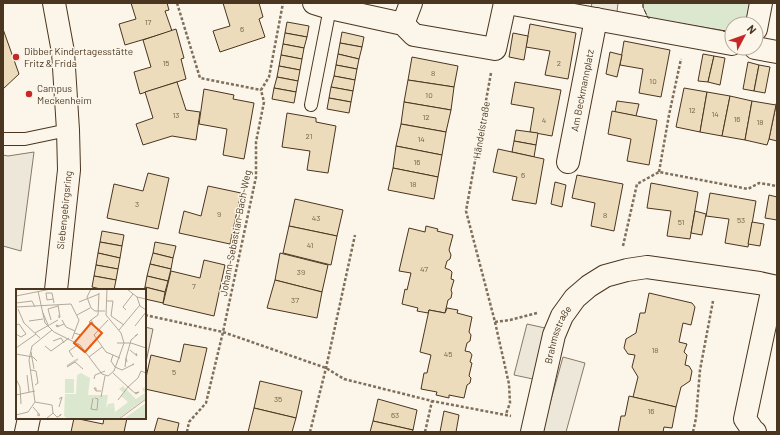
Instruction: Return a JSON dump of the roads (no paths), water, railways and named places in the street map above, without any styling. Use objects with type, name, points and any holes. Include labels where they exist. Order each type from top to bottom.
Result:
[{"type":"street","name":"Siebengebirgsring","points":[[54,3],[63,52],[69,170],[56,289]]},
{"type":"street","points":[[403,24],[412,3]]},
{"type":"street","points":[[322,6],[403,24],[414,35],[495,49],[505,3]]},
{"type":"street","points":[[508,3],[724,42]]},
{"type":"street","points":[[758,16],[761,3]]},
{"type":"street","name":"Am Beckmannplatz","points":[[568,162],[596,19]]},
{"type":"street","points":[[764,50],[777,52]]},
{"type":"street","name":"Brahmsstraße","points":[[533,428],[554,335],[562,316],[576,298],[589,286],[606,276],[627,270],[647,267],[759,283],[775,287]]},
{"type":"street","points":[[755,432],[745,419],[775,287]]},
{"type":"street","points":[[26,432],[29,419]]},
{"type":"lane","points":[[311,106],[322,6]]},
{"type":"lane","points":[[3,139],[25,139],[68,130]]},
{"type":"place","name":"Dibber Kindertagesstätte Fritz & Frida","points":[[16,57]]},
{"type":"place","name":"Campus Meckenheim","points":[[29,94]]}]
